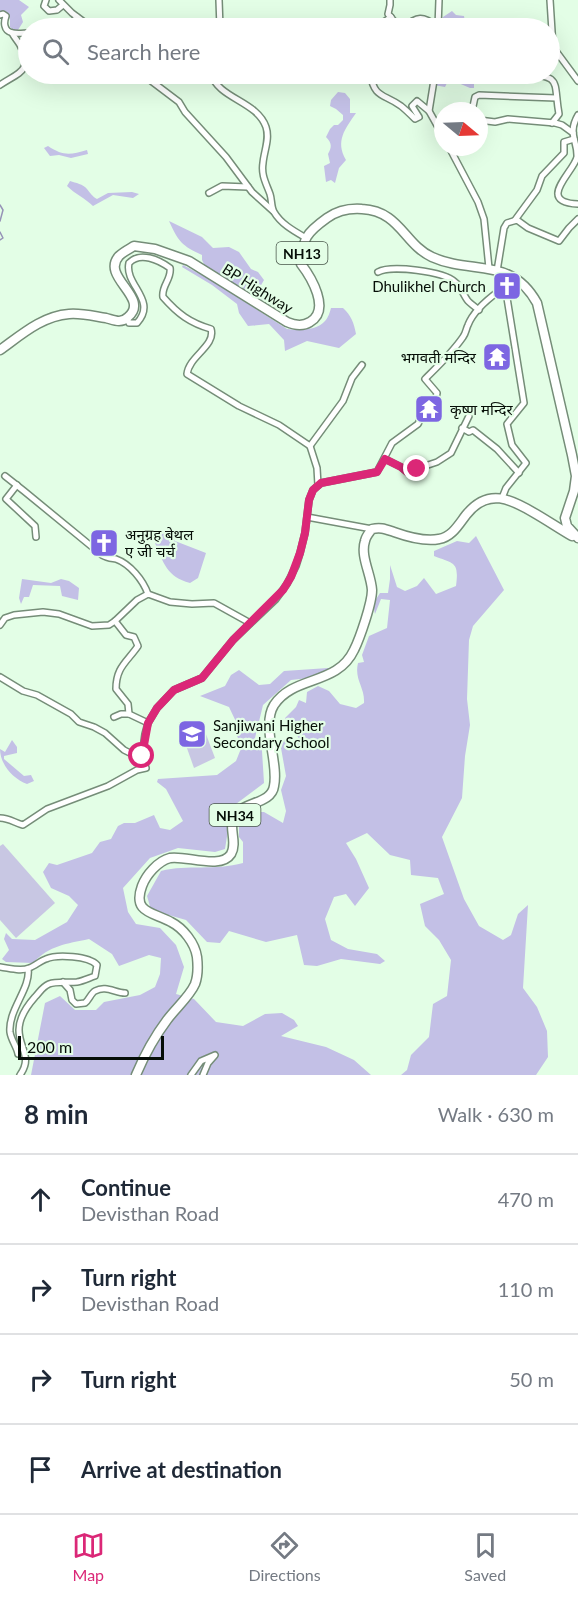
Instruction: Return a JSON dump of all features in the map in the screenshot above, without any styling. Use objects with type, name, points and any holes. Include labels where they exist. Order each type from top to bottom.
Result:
[{"type":"highway","name":"NH13","points":[[306,238],[308,233],[331,215],[355,208],[369,209],[385,215],[399,226],[421,250],[431,256],[445,261],[493,269],[510,275],[531,291],[537,303],[576,476],[574,491],[567,509]]},
{"type":"highway","name":"BP Highway","points":[[127,318],[134,308],[133,299],[121,283],[115,267],[118,256],[134,246],[155,249],[189,261],[287,322],[307,324],[313,321],[318,314],[320,305],[310,276],[301,264],[306,238]]},
{"type":"highway","points":[[0,350],[44,320],[63,315],[84,314],[120,321],[127,318]]},
{"type":"highway","points":[[372,529],[382,528],[423,540],[443,539],[478,502],[490,498],[502,498],[512,501],[578,539]]},
{"type":"highway","points":[[542,518],[552,519],[562,515],[567,509]]},
{"type":"highway","points":[[567,509],[566,523],[578,539]]},
{"type":"highway","name":"NH34","points":[[136,1075],[165,1022],[193,988],[197,978],[197,959],[192,943],[179,927],[148,912],[140,905],[141,889],[145,879],[157,866],[168,859],[217,861],[227,858],[233,847],[231,823],[238,811],[267,797],[273,791],[275,782],[270,726],[273,708],[286,693],[340,669],[354,650],[370,604],[372,591],[364,547],[366,538],[372,529]]},
{"type":"street","points":[[38,0],[45,3],[49,11],[57,10],[61,2],[77,17]]},
{"type":"street","points":[[219,0],[220,18]]},
{"type":"street","points":[[390,0],[388,14],[391,17]]},
{"type":"street","points":[[439,18],[440,0]]},
{"type":"street","points":[[550,0],[550,18]]},
{"type":"street","points":[[0,15],[6,16],[4,25],[7,30],[18,33]]},
{"type":"street","points":[[12,33],[18,43]]},
{"type":"street","points":[[560,59],[578,81]]},
{"type":"street","points":[[0,85],[18,74]]},
{"type":"street","points":[[155,84],[179,102],[185,112],[226,157],[256,197],[287,227],[306,238]]},
{"type":"street","points":[[218,84],[224,91],[246,104],[266,125],[268,136],[262,176],[271,197],[273,211]]},
{"type":"street","points":[[372,84],[378,93],[401,106],[415,119],[418,117],[412,106],[417,101],[429,111],[434,120]]},
{"type":"street","points":[[429,111],[433,84]]},
{"type":"street","points":[[552,123],[559,114],[555,84]]},
{"type":"street","points":[[474,102],[479,94],[556,98]]},
{"type":"street","points":[[578,115],[573,136],[577,152],[576,161],[560,184],[558,193],[561,200],[578,204]]},
{"type":"street","points":[[488,121],[508,119],[552,123],[562,125],[573,136]]},
{"type":"street","points":[[493,269],[507,223],[515,220],[537,190],[542,176],[564,153],[564,142],[573,136]]},
{"type":"street","points":[[454,156],[478,202],[484,219],[499,291],[507,298],[524,403],[507,424],[512,445],[526,463],[506,488],[502,498]]},
{"type":"street","points":[[209,193],[222,186],[248,186]]},
{"type":"street","points":[[515,220],[559,241],[578,219]]},
{"type":"street","points":[[127,318],[129,323],[137,323],[142,317],[144,308],[141,295],[128,272],[129,263],[134,258],[145,257],[170,268],[171,274],[162,292],[163,297],[185,318],[213,332],[212,339],[188,366],[187,374],[239,406],[279,425],[310,446],[317,468],[318,485]]},
{"type":"street","points":[[378,272],[383,269],[423,271],[444,276],[455,282],[468,302],[479,310]]},
{"type":"street","points":[[0,818],[23,825],[47,809],[108,786],[137,770],[146,768],[142,753],[148,723],[157,708],[174,690],[202,678],[209,672],[218,657],[276,599],[291,577],[300,553],[310,496],[318,485],[331,480],[377,472],[392,443],[418,424],[426,407],[436,398],[437,393],[425,379],[465,336],[468,323],[499,291]]},
{"type":"street","points":[[310,446],[344,401],[351,378],[362,365]]},
{"type":"street","points":[[385,459],[407,472],[437,462],[451,453],[469,416]]},
{"type":"street","points":[[462,428],[469,432],[473,430],[519,473]]},
{"type":"street","points":[[501,454],[512,445]]},
{"type":"street","points":[[4,477],[17,485],[106,558],[119,560],[132,570],[142,581],[148,594],[170,602],[214,603],[250,623]]},
{"type":"street","points":[[17,485],[6,499],[35,526],[36,537]]},
{"type":"street","points":[[307,516],[372,529]]},
{"type":"street","points":[[0,625],[5,618],[14,615],[43,612],[59,614],[92,626],[109,625],[137,600],[148,594]]},
{"type":"street","points":[[115,621],[126,635],[134,637],[138,646],[123,663],[116,683],[116,688],[128,704],[129,714]]},
{"type":"street","points":[[0,677],[23,691],[37,695],[70,714],[79,722],[105,733],[124,750],[130,753],[142,753]]},
{"type":"street","points":[[114,717],[129,714],[148,723]]},
{"type":"street","points":[[0,967],[28,969],[53,957],[85,958],[94,961],[97,965],[95,976],[79,982],[50,983],[30,1001],[23,1014],[19,1032],[27,1059],[20,1075]]},
{"type":"street","points":[[18,1054],[10,1034],[11,1020],[28,978],[28,969]]},
{"type":"street","points":[[63,982],[70,990],[72,1000],[76,1004],[85,1003],[93,992],[99,990],[113,989],[119,993],[125,993]]},
{"type":"street","points":[[191,1075],[201,1061],[215,1055],[208,1063],[203,1075]]},
{"type":"shaded area","points":[[0,0],[19,0],[29,7],[21,15],[22,18],[18,18],[18,30],[10,27],[7,13],[0,13]]},
{"type":"shaded area","points":[[452,11],[464,18],[443,18]]},
{"type":"shaded area","points":[[434,84],[446,84],[445,87]]},
{"type":"shaded area","points":[[461,84],[474,84],[474,88]]},
{"type":"shaded area","points":[[338,92],[345,93],[350,99],[350,113],[356,113],[348,124],[341,141],[346,160],[339,168],[335,183],[331,180],[326,182],[324,166],[330,163],[328,154],[331,145],[326,137],[334,125],[338,125],[343,120],[343,115],[330,106],[331,100]]},
{"type":"shaded area","points":[[48,146],[62,153],[71,154],[87,150],[88,154],[71,158],[59,155],[50,156],[44,148]]},
{"type":"shaded area","points":[[70,181],[84,186],[97,199],[108,193],[139,194],[133,198],[113,195],[93,206],[67,186]]},
{"type":"shaded area","points":[[169,221],[202,237],[213,248],[229,247],[239,252],[251,269],[258,272],[264,280],[259,292],[265,299],[263,302],[259,302],[206,268],[202,255],[181,242]]},
{"type":"shaded area","points":[[183,265],[211,280],[287,329],[317,327],[326,320],[331,308],[343,308],[352,320],[356,334],[339,348],[307,341],[285,351],[284,340],[269,324],[248,326],[239,313],[237,304],[212,285],[182,267]]},
{"type":"shaded area","points":[[167,530],[175,541],[206,553],[198,578],[190,583],[171,573],[155,543],[159,533]]},
{"type":"shaded area","points":[[476,536],[504,590],[473,626],[469,640],[467,699],[470,725],[462,798],[442,837],[464,899],[479,926],[503,940],[511,935],[518,914],[528,905],[523,988],[537,1007],[547,1031],[548,1057],[536,1075],[401,1075],[407,1070],[411,1055],[429,1037],[433,1004],[447,996],[451,960],[439,940],[425,926],[420,904],[444,894],[438,878],[411,875],[410,860],[390,855],[367,833],[346,843],[369,888],[355,906],[346,894],[334,897],[325,919],[331,940],[348,949],[377,954],[385,961],[380,964],[341,959],[317,966],[304,965],[297,935],[266,942],[229,931],[220,943],[207,942],[186,920],[151,910],[147,896],[161,871],[222,867],[243,863],[243,842],[239,837],[239,823],[244,812],[264,812],[283,823],[286,811],[281,790],[286,776],[281,748],[283,739],[302,743],[285,718],[296,707],[299,700],[306,703],[307,692],[318,686],[329,691],[340,704],[356,708],[364,703],[357,674],[358,663],[364,662],[362,655],[369,636],[387,628],[390,600],[381,599],[375,614],[373,604],[380,593],[388,593],[390,565],[397,587],[405,591],[417,586],[424,578],[436,594],[456,586],[457,572],[454,565],[434,556],[434,551],[457,541],[469,543]]},
{"type":"shaded area","points":[[22,579],[51,583],[61,579],[69,581],[79,588],[78,600],[62,596],[60,586],[33,585],[29,597],[24,597],[21,604],[19,598]]},
{"type":"shaded area","points":[[335,668],[318,677],[291,680],[263,705],[255,738],[262,751],[264,783],[236,804],[225,819],[228,830],[225,849],[215,852],[178,848],[150,858],[123,888],[128,912],[136,924],[160,928],[176,945],[184,967],[176,994],[194,999],[216,1022],[243,1026],[265,1014],[282,1013],[294,1020],[298,1026],[281,1036],[326,1047],[354,1060],[371,1075],[31,1075],[45,1003],[60,996],[75,1010],[96,1010],[104,1002],[140,995],[155,987],[160,974],[161,958],[149,955],[119,966],[112,954],[89,939],[52,949],[33,963],[6,962],[2,959],[9,950],[4,939],[6,933],[12,939],[35,940],[67,922],[78,905],[69,896],[51,888],[43,872],[49,863],[57,865],[92,853],[100,842],[111,839],[118,826],[124,823],[135,823],[154,815],[160,828],[170,830],[183,821],[166,789],[157,782],[158,779],[217,775],[236,761],[242,746],[236,734],[239,728],[229,707],[200,696],[225,686],[231,675],[239,670],[259,685],[270,684],[284,671]]},
{"type":"shaded area","points":[[204,729],[215,758],[194,768],[183,737]]},
{"type":"shaded area","points":[[12,740],[17,747],[17,753],[4,756],[4,759],[24,776],[31,775],[34,781],[27,784],[22,782],[12,775],[2,760],[0,749],[5,752]]},
{"type":"shaded area","points":[[3,844],[55,903],[16,938],[0,920],[0,846]]},
{"type":"waterway","points":[[0,205],[3,210],[0,221]]},
{"type":"waterway","points":[[0,232],[3,238],[0,240]]},
{"type":"place","name":"Dhulikhel Church","points":[[507,286]]},
{"type":"place","name":"भगवती मन्दिर","points":[[497,357]]},
{"type":"place","name":"कृष्ण मन्दिर","points":[[429,409]]},
{"type":"place","name":"अनुग्रह बेथल ए जी चर्च","points":[[104,543]]},
{"type":"place","name":"Sanjiwani Higher Secondary School","points":[[192,734]]},
{"type":"route","points":[[142,756],[148,723],[166,697],[174,690],[202,678],[209,672],[233,640],[283,590],[296,566],[305,533],[310,496],[318,485],[331,480],[377,472],[385,459],[407,472],[417,469]]}]
